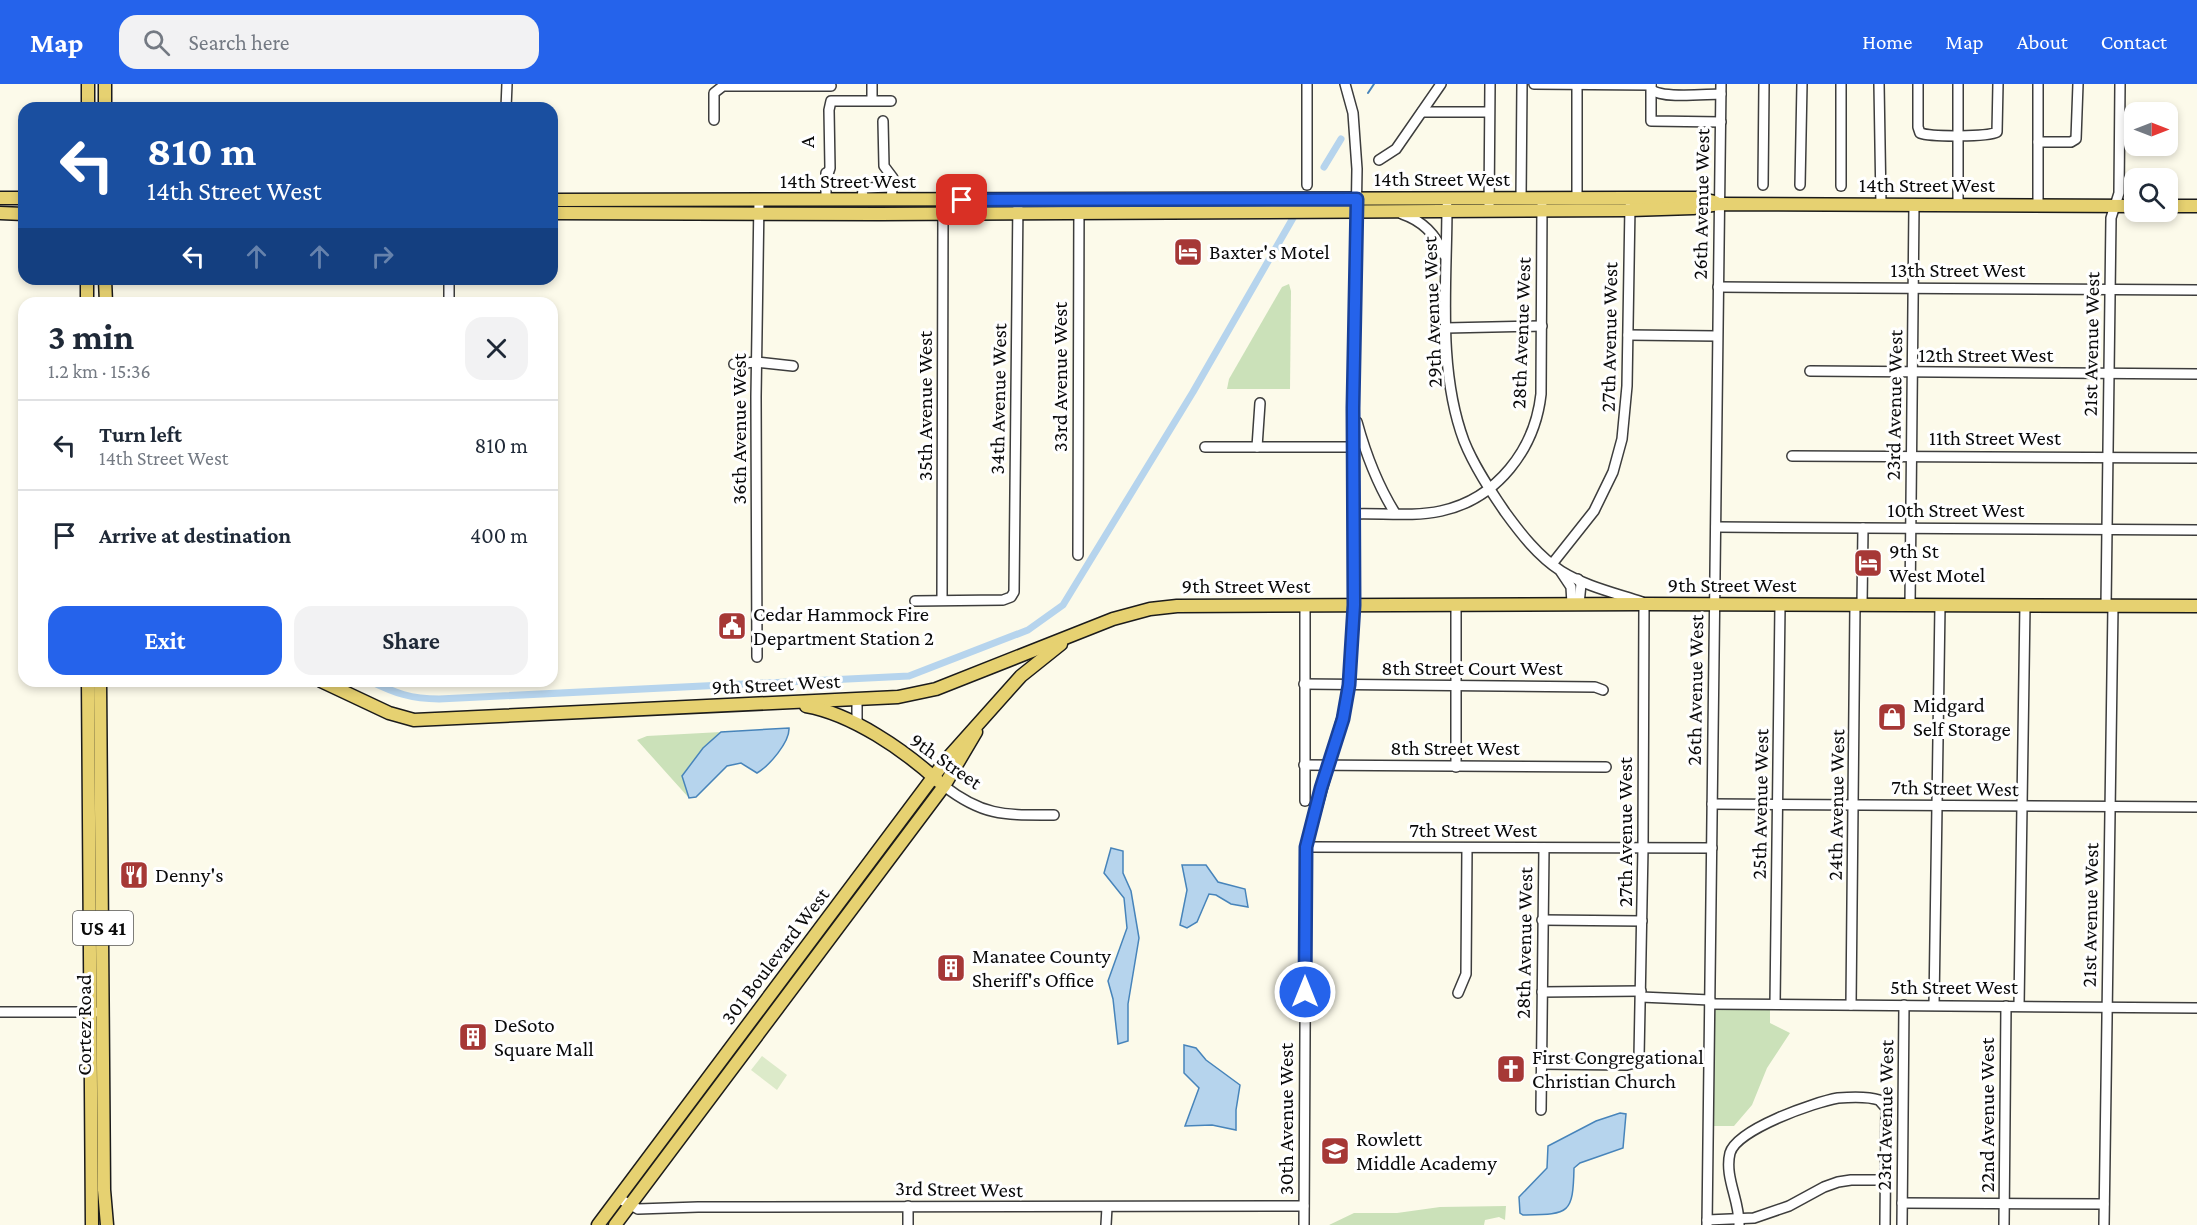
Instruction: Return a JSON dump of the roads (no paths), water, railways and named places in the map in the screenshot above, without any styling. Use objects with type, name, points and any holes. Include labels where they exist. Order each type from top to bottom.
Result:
[{"type":"main road","points":[[88,84],[88,102]]},
{"type":"main road","points":[[105,84],[105,102]]},
{"type":"main road","points":[[0,198],[18,198]]},
{"type":"main road","name":"14th Street West","points":[[1489,204],[1521,198],[1542,204],[1577,198],[1631,204]]},
{"type":"main road","name":"14th Street West","points":[[558,211],[759,207],[826,200],[1079,206],[1631,204],[1698,198],[1719,204],[2124,206]]},
{"type":"main road","name":"14th Street West","points":[[558,200],[943,213],[1018,206]]},
{"type":"main road","name":"14th Street West","points":[[1357,205],[1394,211],[1447,204]]},
{"type":"main road","points":[[2178,206],[2197,206]]},
{"type":"main road","points":[[0,213],[18,214]]},
{"type":"main road","name":"9th Street West","points":[[334,687],[389,713],[414,720],[898,697],[936,689],[1113,618],[1162,607],[1576,604],[2197,606]]},
{"type":"main road","name":"301 Boulevard West","points":[[615,1225],[850,898],[933,776],[998,700],[1035,663],[1059,645],[1088,629]]},
{"type":"main road","name":"Cortez Road","points":[[88,687],[96,803]]},
{"type":"main road","name":"Cortez Road","points":[[100,687],[96,803],[97,1012],[106,1225]]},
{"type":"main road","name":"9th Street","points":[[784,704],[824,710],[871,731],[944,786]]},
{"type":"main road","name":"301 Boulevard West","points":[[598,1225],[850,898],[944,786],[988,713]]},
{"type":"main road","name":"Cortez Road","points":[[92,1225],[97,1012]]},
{"type":"street","points":[[506,102],[507,84]]},
{"type":"street","points":[[872,84],[872,100]]},
{"type":"street","points":[[1307,84],[1307,185]]},
{"type":"street","name":"30th Avenue West","points":[[1304,1225],[1306,847],[1321,788],[1343,719],[1349,685],[1354,605],[1353,408],[1357,205],[1353,113],[1345,84]]},
{"type":"street","points":[[1379,160],[1396,149],[1441,84]]},
{"type":"street","points":[[1489,204],[1490,84]]},
{"type":"street","points":[[1521,198],[1522,84]]},
{"type":"street","points":[[1534,84],[1651,86]]},
{"type":"street","points":[[1763,185],[1764,84]]},
{"type":"street","points":[[1800,185],[1802,84]]},
{"type":"street","points":[[1840,186],[1841,84]]},
{"type":"street","points":[[1880,84],[1881,204]]},
{"type":"street","points":[[1918,84],[1920,133],[1958,135],[1991,135],[1996,132],[1998,84]]},
{"type":"street","points":[[1958,84],[1958,205]]},
{"type":"street","points":[[2038,84],[2038,205]]},
{"type":"street","points":[[2038,142],[2071,142],[2076,139],[2078,84]]},
{"type":"street","name":"21st Avenue West","points":[[2104,1225],[2110,807],[2110,606],[2106,530],[2108,374],[2111,218],[2119,193],[2120,84]]},
{"type":"street","points":[[714,120],[714,93],[719,87],[831,85]]},
{"type":"street","name":"A","points":[[826,200],[825,120],[831,101],[831,85]]},
{"type":"street","points":[[1577,85],[1577,198]]},
{"type":"street","points":[[1651,86],[1656,93],[1669,94],[1721,89]]},
{"type":"street","points":[[1651,86],[1651,121],[1720,122]]},
{"type":"street","name":"26th Avenue West","points":[[1707,1222],[1721,89]]},
{"type":"street","points":[[831,101],[891,101]]},
{"type":"street","points":[[1422,111],[1489,112]]},
{"type":"street","points":[[883,121],[884,166],[893,178],[891,200]]},
{"type":"street","points":[[862,200],[863,188],[892,187]]},
{"type":"street","name":"29th Avenue West","points":[[1447,204],[1446,328],[1449,375],[1459,425],[1465,443],[1490,489],[1522,535],[1556,567],[1571,586],[1576,604]]},
{"type":"street","name":"28th Avenue West","points":[[1490,489],[1521,454],[1535,425],[1541,394],[1542,204]]},
{"type":"street","name":"27th Avenue West","points":[[1556,567],[1604,493],[1618,457],[1626,422],[1631,204]]},
{"type":"street","name":"23rd Avenue West","points":[[1910,605],[1914,205]]},
{"type":"street","name":"34th Avenue West","points":[[942,600],[1003,600],[1011,597],[1014,591],[1018,206]]},
{"type":"street","name":"33rd Avenue West","points":[[1078,555],[1079,206]]},
{"type":"street","name":"36th Avenue West","points":[[757,657],[756,362],[759,207]]},
{"type":"street","points":[[1394,211],[1414,218],[1429,229],[1447,262]]},
{"type":"street","name":"35th Avenue West","points":[[942,600],[943,213]]},
{"type":"street","name":"13th Street West","points":[[1718,287],[2197,290]]},
{"type":"street","points":[[1446,328],[1542,327]]},
{"type":"street","points":[[1628,335],[1717,336]]},
{"type":"street","points":[[734,364],[756,362],[793,366]]},
{"type":"street","name":"12th Street West","points":[[1810,371],[2197,374]]},
{"type":"street","points":[[1257,447],[1260,403]]},
{"type":"street","name":"30th Avenue West","points":[[1353,408],[1368,460],[1381,491],[1395,513]]},
{"type":"street","points":[[1205,447],[1354,447]]},
{"type":"street","name":"11th Street West","points":[[1792,456],[2197,458]]},
{"type":"street","points":[[1354,514],[1431,513],[1456,507],[1490,489]]},
{"type":"street","name":"10th Street West","points":[[1716,527],[2197,530]]},
{"type":"street","name":"24th Avenue West","points":[[1851,1005],[1858,605],[1863,528]]},
{"type":"street","name":"29th Avenue West","points":[[1556,567],[1578,579],[1647,604]]},
{"type":"street","points":[[1576,604],[1581,585],[1578,579]]},
{"type":"street","points":[[915,601],[942,600]]},
{"type":"street","name":"27th Avenue West","points":[[1541,1064],[1627,1065],[1637,1060],[1640,1051],[1647,604]]},
{"type":"street","name":"25th Avenue West","points":[[1775,1004],[1780,604]]},
{"type":"street","points":[[1305,605],[1305,801]]},
{"type":"street","points":[[1456,605],[1456,767]]},
{"type":"street","points":[[1934,1005],[1940,605]]},
{"type":"street","points":[[2019,1006],[2025,605]]},
{"type":"street","name":"8th Street Court West","points":[[1304,684],[1595,687],[1603,690]]},
{"type":"street","points":[[857,724],[858,700]]},
{"type":"street","name":"8th Street West","points":[[1304,765],[1606,767]]},
{"type":"street","name":"9th Street","points":[[944,786],[972,804],[996,813],[1054,815]]},
{"type":"street","name":"7th Street West","points":[[1712,804],[2197,807]]},
{"type":"street","name":"7th Street West","points":[[1306,847],[1712,848]]},
{"type":"street","points":[[1458,993],[1466,975],[1467,848]]},
{"type":"street","name":"28th Avenue West","points":[[1541,1110],[1544,848]]},
{"type":"street","points":[[1542,920],[1642,921]]},
{"type":"street","name":"5th Street West","points":[[1542,992],[1641,994],[1710,1002],[1775,1004],[2197,1008]]},
{"type":"street","name":"23rd Avenue West","points":[[1902,1225],[1904,1005]]},
{"type":"street","name":"22nd Avenue West","points":[[2004,1225],[2006,1006]]},
{"type":"street","points":[[0,1012],[97,1012]]},
{"type":"street","points":[[1739,1222],[1739,1210],[1728,1170],[1733,1146],[1781,1116],[1838,1098],[1872,1098],[1879,1100],[1886,1108],[1885,1225]]},
{"type":"street","points":[[1707,1222],[1739,1222],[1774,1212],[1838,1182],[1886,1180]]},
{"type":"street","points":[[618,1198],[629,1206]]},
{"type":"street","points":[[1902,1203],[2104,1204]]},
{"type":"street","name":"3rd Street West","points":[[629,1206],[646,1209],[908,1206],[1304,1206]]},
{"type":"street","points":[[908,1206],[908,1225]]},
{"type":"street","points":[[1106,1225],[1107,1207]]},
{"type":"water","points":[[789,728],[782,747],[762,770],[757,773],[741,763],[727,766],[696,797],[689,798],[682,776],[703,748],[721,732]]},
{"type":"water","points":[[1111,848],[1123,851],[1123,873],[1131,891],[1139,938],[1128,1004],[1128,1041],[1118,1044],[1113,999],[1108,981],[1127,928],[1124,898],[1104,873]]},
{"type":"water","points":[[1182,865],[1206,865],[1218,882],[1245,889],[1248,907],[1231,904],[1216,895],[1209,894],[1197,922],[1187,928],[1180,925],[1187,890]]},
{"type":"water","points":[[1184,1045],[1196,1048],[1206,1060],[1240,1085],[1236,1130],[1212,1125],[1185,1126],[1199,1088],[1184,1073]]},
{"type":"water","points":[[1620,1113],[1626,1114],[1623,1148],[1580,1163],[1574,1168],[1572,1195],[1565,1209],[1550,1214],[1523,1215],[1520,1213],[1519,1197],[1547,1168],[1548,1146],[1596,1121]]},
{"type":"waterway","points":[[1368,93],[1374,84]]},
{"type":"waterway","points":[[1324,167],[1341,139]]},
{"type":"waterway","points":[[383,687],[420,698],[439,699],[909,676],[1028,630],[1063,605],[1193,392],[1293,218]]},
{"type":"place","name":"Baxter's Motel","points":[[1188,252]]},
{"type":"place","name":"9th St West Motel","points":[[1868,563]]},
{"type":"place","name":"Cedar Hammock Fire Department Station 2","points":[[732,626]]},
{"type":"place","name":"Midgard Self Storage","points":[[1892,717]]},
{"type":"place","name":"Denny's","points":[[134,875]]},
{"type":"place","name":"Manatee County Sheriff's Office","points":[[951,968]]},
{"type":"place","name":"DeSoto Square Mall","points":[[473,1037]]},
{"type":"place","name":"First Congregational Christian Church","points":[[1511,1069]]},
{"type":"place","name":"Rowlett Middle Academy","points":[[1335,1151]]}]
